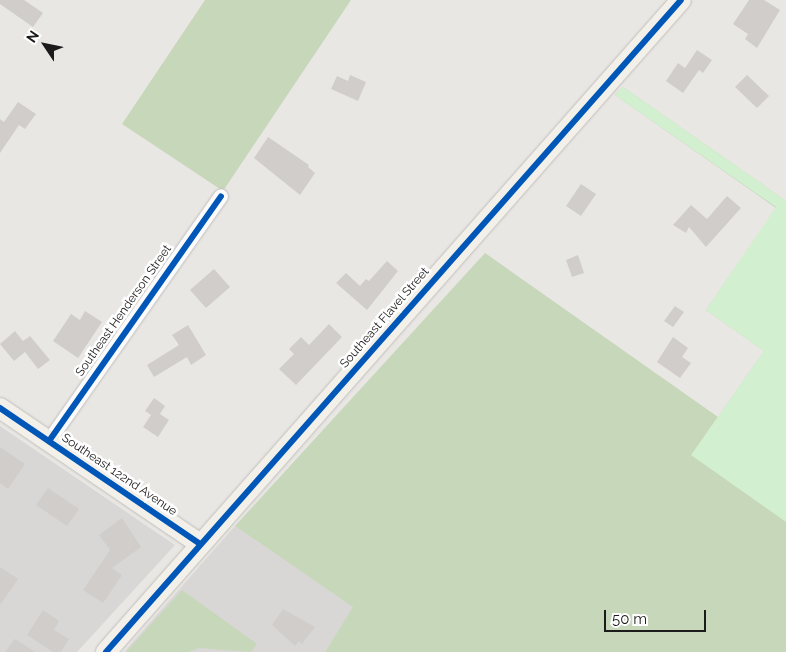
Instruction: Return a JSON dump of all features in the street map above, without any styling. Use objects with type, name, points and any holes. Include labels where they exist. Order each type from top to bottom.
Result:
[{"type":"street","name":"Southeast Flavel Street","points":[[106,652],[681,0]]},
{"type":"street","name":"Southeast Henderson Street","points":[[48,441],[221,196]]},
{"type":"street","name":"Southeast 122nd Avenue","points":[[0,408],[200,544]]},
{"type":"shaded area","points":[[0,426],[175,545],[77,652],[0,652]]},
{"type":"shaded area","points":[[235,526],[354,607],[325,652],[124,652]]},
{"type":"green space","points":[[205,0],[351,0],[223,191],[122,124]]},
{"type":"green space","points":[[623,87],[786,201],[786,652],[325,652],[353,607],[235,526],[485,253],[718,417],[764,351],[706,310],[776,208],[615,95]]},
{"type":"green space","points":[[623,87],[786,201],[786,522],[691,455],[764,351],[706,310],[776,207],[615,95]]},
{"type":"green space","points":[[182,590],[257,644],[251,652],[199,648],[188,652],[126,652]]},
{"type":"building","points":[[0,0],[24,0],[43,13],[33,27],[0,4]]},
{"type":"building","points":[[749,0],[764,0],[780,10],[757,48],[745,39],[748,34],[733,24]]},
{"type":"building","points":[[697,50],[712,60],[703,73],[699,70],[683,93],[666,81],[678,63],[685,68]]},
{"type":"building","points":[[350,75],[366,82],[358,101],[331,89],[337,76],[348,81]]},
{"type":"building","points":[[747,75],[769,96],[757,108],[735,87]]},
{"type":"building","points":[[18,102],[36,114],[25,129],[19,125],[0,153],[0,119],[4,122]]},
{"type":"building","points":[[268,137],[309,165],[308,167],[315,173],[300,195],[254,158]]},
{"type":"building","points":[[581,184],[596,194],[581,216],[566,206]]},
{"type":"building","points":[[727,196],[741,208],[706,247],[689,227],[686,233],[673,225],[691,205],[707,219]]},
{"type":"building","points":[[578,255],[584,273],[572,277],[566,260]]},
{"type":"building","points":[[387,261],[398,271],[367,310],[336,283],[346,273],[360,286],[366,279],[369,281]]},
{"type":"building","points":[[214,269],[230,287],[206,308],[190,290]]},
{"type":"building","points":[[675,306],[684,312],[673,327],[664,321]]},
{"type":"building","points":[[85,311],[102,322],[78,358],[53,341],[71,314],[80,320]]},
{"type":"building","points":[[329,324],[342,337],[296,385],[279,369],[294,354],[289,349],[301,337],[309,345]]},
{"type":"building","points":[[188,325],[206,355],[191,365],[187,357],[154,377],[147,365],[179,345],[172,335]]},
{"type":"building","points":[[15,331],[23,341],[30,336],[50,360],[38,369],[25,352],[14,361],[0,344]]},
{"type":"building","points":[[673,337],[688,348],[682,357],[691,363],[680,378],[657,362]]},
{"type":"building","points":[[154,398],[165,406],[160,414],[169,420],[158,437],[143,427],[151,415],[145,411]]},
{"type":"building","points":[[0,447],[25,464],[8,489],[0,483]]},
{"type":"building","points":[[48,488],[79,509],[67,526],[36,505]]},
{"type":"building","points":[[122,518],[141,547],[112,568],[122,575],[103,603],[83,590],[110,550],[99,535]]},
{"type":"building","points":[[0,567],[18,579],[0,605]]},
{"type":"building","points":[[283,609],[315,627],[302,644],[299,641],[295,646],[272,625]]},
{"type":"building","points":[[43,610],[59,621],[54,630],[69,639],[61,652],[53,652],[27,635]]},
{"type":"building","points":[[15,639],[35,652],[5,652]]},
{"type":"cycle path","points":[[106,652],[681,0]]},
{"type":"cycle path","points":[[49,441],[221,196]]},
{"type":"cycle path","points":[[0,408],[200,544]]}]
